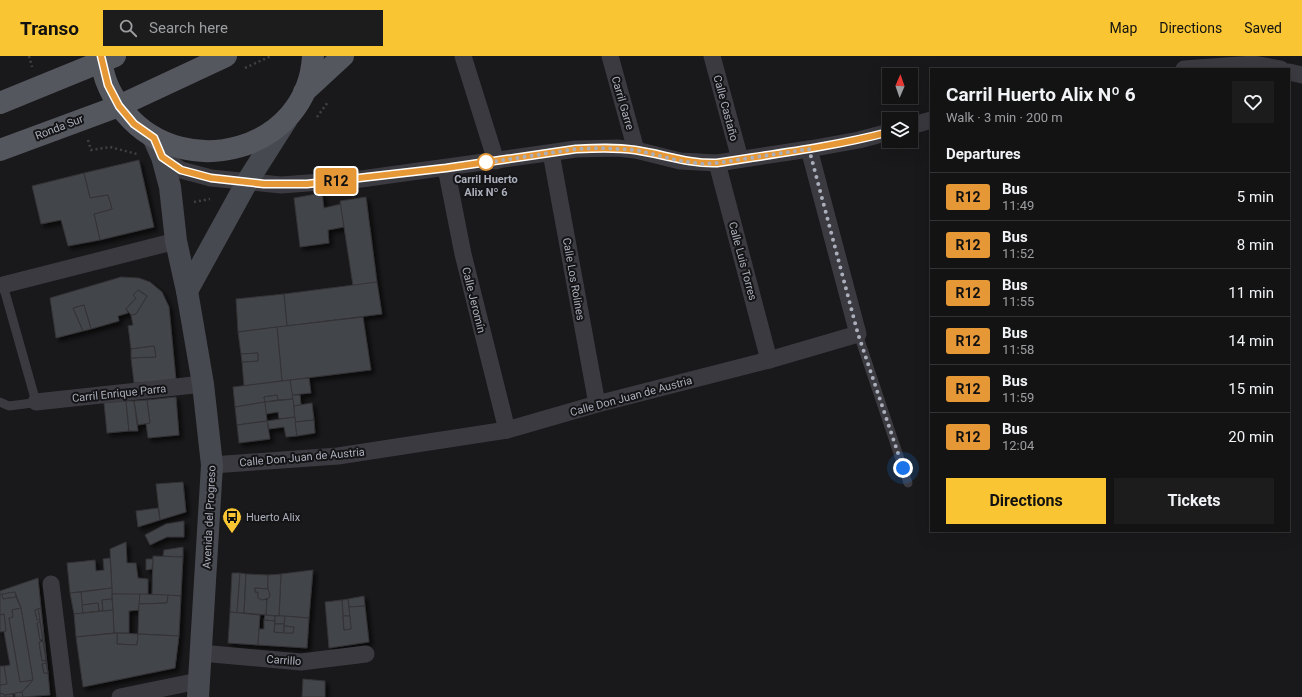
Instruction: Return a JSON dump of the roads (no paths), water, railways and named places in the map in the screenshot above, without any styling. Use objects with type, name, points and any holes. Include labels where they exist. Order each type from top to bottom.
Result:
[{"type":"main road","name":"Ronda Sur","points":[[0,150],[119,106],[226,56]]},
{"type":"main road","points":[[187,291],[247,182],[304,92],[313,66],[313,56]]},
{"type":"main road","points":[[304,92],[343,56]]},
{"type":"main road","points":[[0,103],[102,58],[108,85],[119,106],[134,124],[158,148],[204,152],[224,151],[244,146],[262,137],[278,125],[292,111]]},
{"type":"main road","name":"Avenida del Progreso","points":[[158,148],[173,205],[176,241],[187,291],[203,384],[212,465],[198,689]]},
{"type":"street","points":[[463,56],[496,161]]},
{"type":"street","name":"Carril Garre","points":[[610,56],[636,150]]},
{"type":"street","name":"Calle Castaño","points":[[712,56],[740,159]]},
{"type":"street","points":[[1198,68],[1253,64],[1275,68]]},
{"type":"street","points":[[1290,72],[1302,75]]},
{"type":"street","points":[[918,124],[930,120]]},
{"type":"street","points":[[158,148],[170,164],[192,173],[281,186],[446,168],[551,153],[600,148],[636,150],[680,161],[702,164],[717,163],[809,149],[859,140],[882,134]]},
{"type":"street","points":[[809,149],[858,334]]},
{"type":"street","name":"Calle Los Rolines","points":[[551,153],[597,404]]},
{"type":"street","name":"Calle Luis Torres","points":[[717,163],[769,360]]},
{"type":"street","name":"Calle Jeromín","points":[[446,168],[463,254],[507,430]]},
{"type":"street","points":[[3,284],[176,241]]},
{"type":"street","name":"Calle Don Juan de Austria","points":[[212,465],[338,456],[507,430],[597,404],[769,360],[858,334]]},
{"type":"street","name":"Carril Enrique Parra","points":[[39,402],[203,384]]},
{"type":"street","points":[[52,584],[65,697]]},
{"type":"street","name":"Carrillo","points":[[201,653],[301,662],[366,654]]},
{"type":"street","points":[[120,697],[198,689]]},
{"type":"lane","points":[[0,402],[9,406],[39,402],[3,284]]},
{"type":"lane","points":[[858,334],[908,483]]},
{"type":"place","name":"Carril Huerto Alix Nº 6","points":[[486,162]]},
{"type":"place","name":"Huerto Alix","points":[[232,534]]}]
